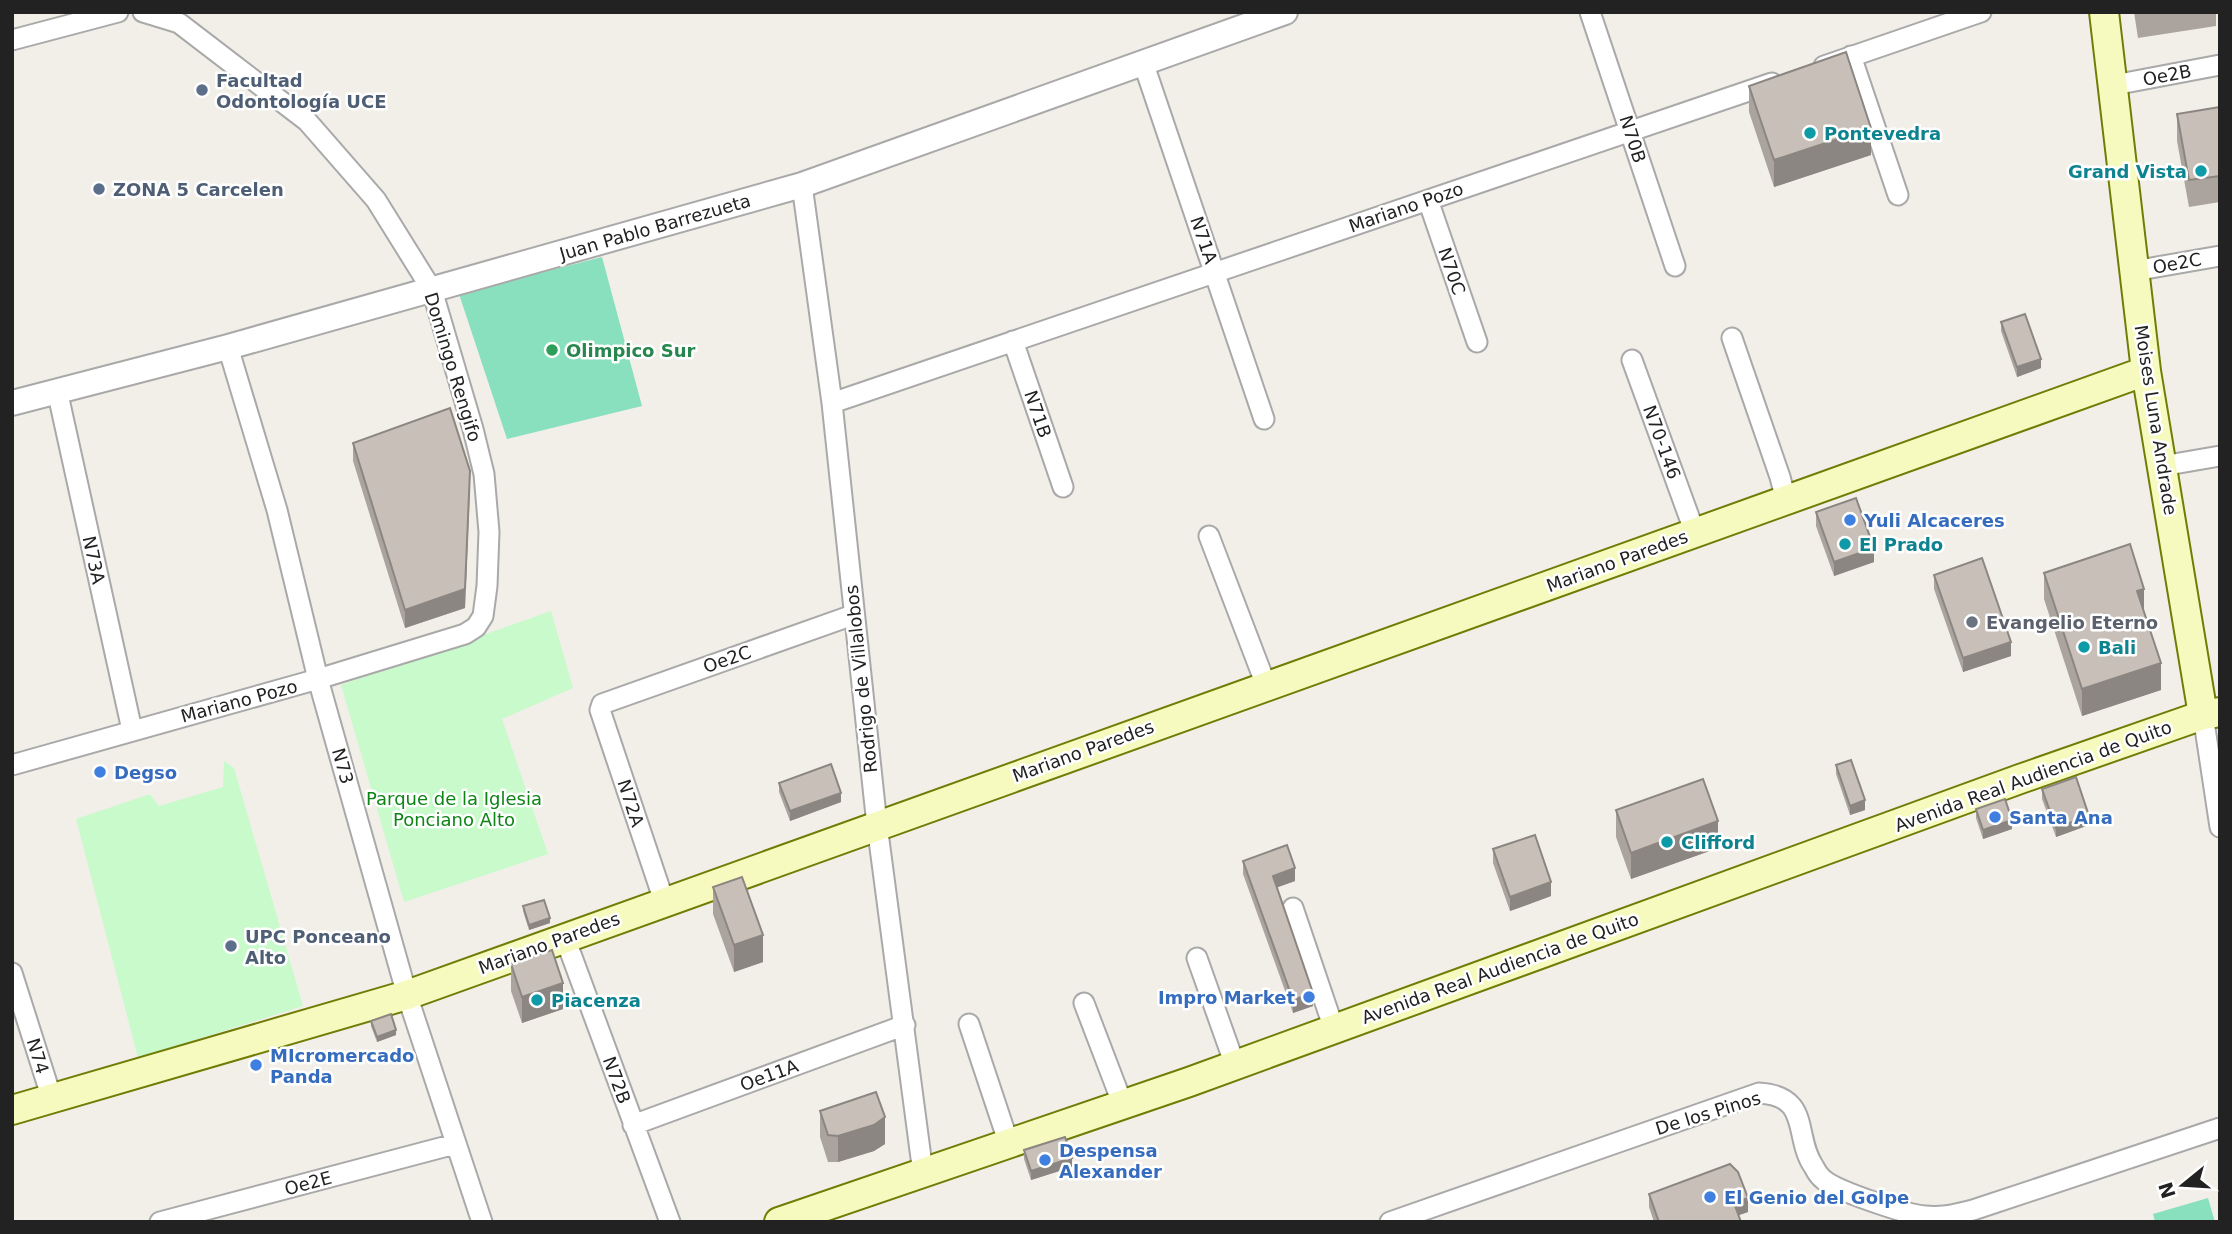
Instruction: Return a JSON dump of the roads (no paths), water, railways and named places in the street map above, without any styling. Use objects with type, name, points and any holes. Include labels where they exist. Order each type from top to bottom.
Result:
[{"type":"main road","name":"Moises Luna Andrade","points":[[2104,12],[2146,371],[2162,466],[2208,677],[2211,714]]},
{"type":"main road","name":"Mariano Paredes","points":[[12,1110],[407,995],[1693,528],[1786,500],[2146,371]]},
{"type":"main road","name":"Avenida Real Audiencia de Quito","points":[[779,1222],[1123,1105],[1981,793],[2211,714]]},
{"type":"street","points":[[12,40],[118,12]]},
{"type":"street","name":"Domingo Rengifo","points":[[143,12],[181,18],[307,121],[376,200],[432,290],[473,429],[485,486],[489,532],[483,616],[475,627],[465,634]]},
{"type":"street","name":"Juan Pablo Barrezueta","points":[[12,403],[228,347],[803,185],[1285,12]]},
{"type":"street","name":"N70B","points":[[1590,12],[1675,266]]},
{"type":"street","points":[[1812,70],[1981,12]]},
{"type":"street","points":[[1852,57],[1898,195]]},
{"type":"street","name":"N71A","points":[[1143,62],[1264,419]]},
{"type":"street","name":"Oe2B","points":[[2113,85],[2220,65]]},
{"type":"street","name":"Mariano Pozo","points":[[832,403],[1787,78]]},
{"type":"street","name":"Rodrigo de Villalobos","points":[[803,185],[832,403],[877,825],[923,1173]]},
{"type":"street","name":"N70C","points":[[1428,200],[1477,342]]},
{"type":"street","name":"Oe2C","points":[[2134,271],[2220,256]]},
{"type":"street","points":[[1732,338],[1786,500]]},
{"type":"street","name":"N71B","points":[[1013,341],[1063,487]]},
{"type":"street","name":"N73","points":[[228,347],[277,510],[318,679],[407,995],[482,1222]]},
{"type":"street","name":"N70-146","points":[[1632,360],[1693,528]]},
{"type":"street","name":"N73A","points":[[57,390],[132,730]]},
{"type":"street","points":[[2162,466],[2220,456]]},
{"type":"street","points":[[1209,536],[1266,685]]},
{"type":"street","name":"Oe2C","points":[[601,704],[853,615]]},
{"type":"street","name":"Mariano Pozo","points":[[12,765],[318,679],[465,634]]},
{"type":"street","name":"N72A","points":[[601,704],[600,710],[664,901]]},
{"type":"street","name":"Moises Luna Andrade","points":[[2211,714],[2220,827]]},
{"type":"street","points":[[1293,908],[1335,1029]]},
{"type":"street","name":"N72B","points":[[565,938],[670,1222]]},
{"type":"street","points":[[1197,958],[1235,1065]]},
{"type":"street","name":"N74","points":[[12,972],[52,1100]]},
{"type":"street","points":[[1084,1003],[1123,1105]]},
{"type":"street","points":[[969,1024],[1009,1144]]},
{"type":"street","name":"Oe11A","points":[[634,1125],[905,1025]]},
{"type":"street","name":"De los Pinos","points":[[1390,1222],[1759,1093],[1773,1094],[1785,1099],[1793,1108],[1812,1165],[1824,1180],[1841,1190],[1922,1216],[1946,1217],[1972,1210],[2220,1128]]},
{"type":"street","name":"Oe2E","points":[[160,1222],[455,1144]]},
{"type":"place","name":"Facultad Odontología UCE","points":[[202,90]]},
{"type":"place","name":"Pontevedra","points":[[1810,133]]},
{"type":"place","name":"Grand Vista","points":[[2201,171]]},
{"type":"place","name":"ZONA 5 Carcelen","points":[[99,189]]},
{"type":"place","name":"Olimpico Sur","points":[[552,350]]},
{"type":"place","name":"Yuli Alcaceres","points":[[1850,520]]},
{"type":"place","name":"El Prado","points":[[1845,544]]},
{"type":"place","name":"Evangelio Eterno","points":[[1972,622]]},
{"type":"place","name":"Bali","points":[[2084,647]]},
{"type":"place","name":"Degso","points":[[100,772]]},
{"type":"place","name":"Santa Ana","points":[[1995,817]]},
{"type":"place","name":"Clifford","points":[[1667,842]]},
{"type":"place","name":"UPC Ponceano Alto","points":[[231,946]]},
{"type":"place","name":"Impro Market","points":[[1309,997]]},
{"type":"place","name":"Piacenza","points":[[537,1000]]},
{"type":"place","name":"MIcromercado Panda","points":[[256,1065]]},
{"type":"place","name":"Despensa Alexander","points":[[1045,1160]]},
{"type":"place","name":"El Genio del Golpe","points":[[1710,1197]]},
{"type":"park label","name":"Parque de la Iglesia Ponciano Alto","points":[[454,808]]}]
